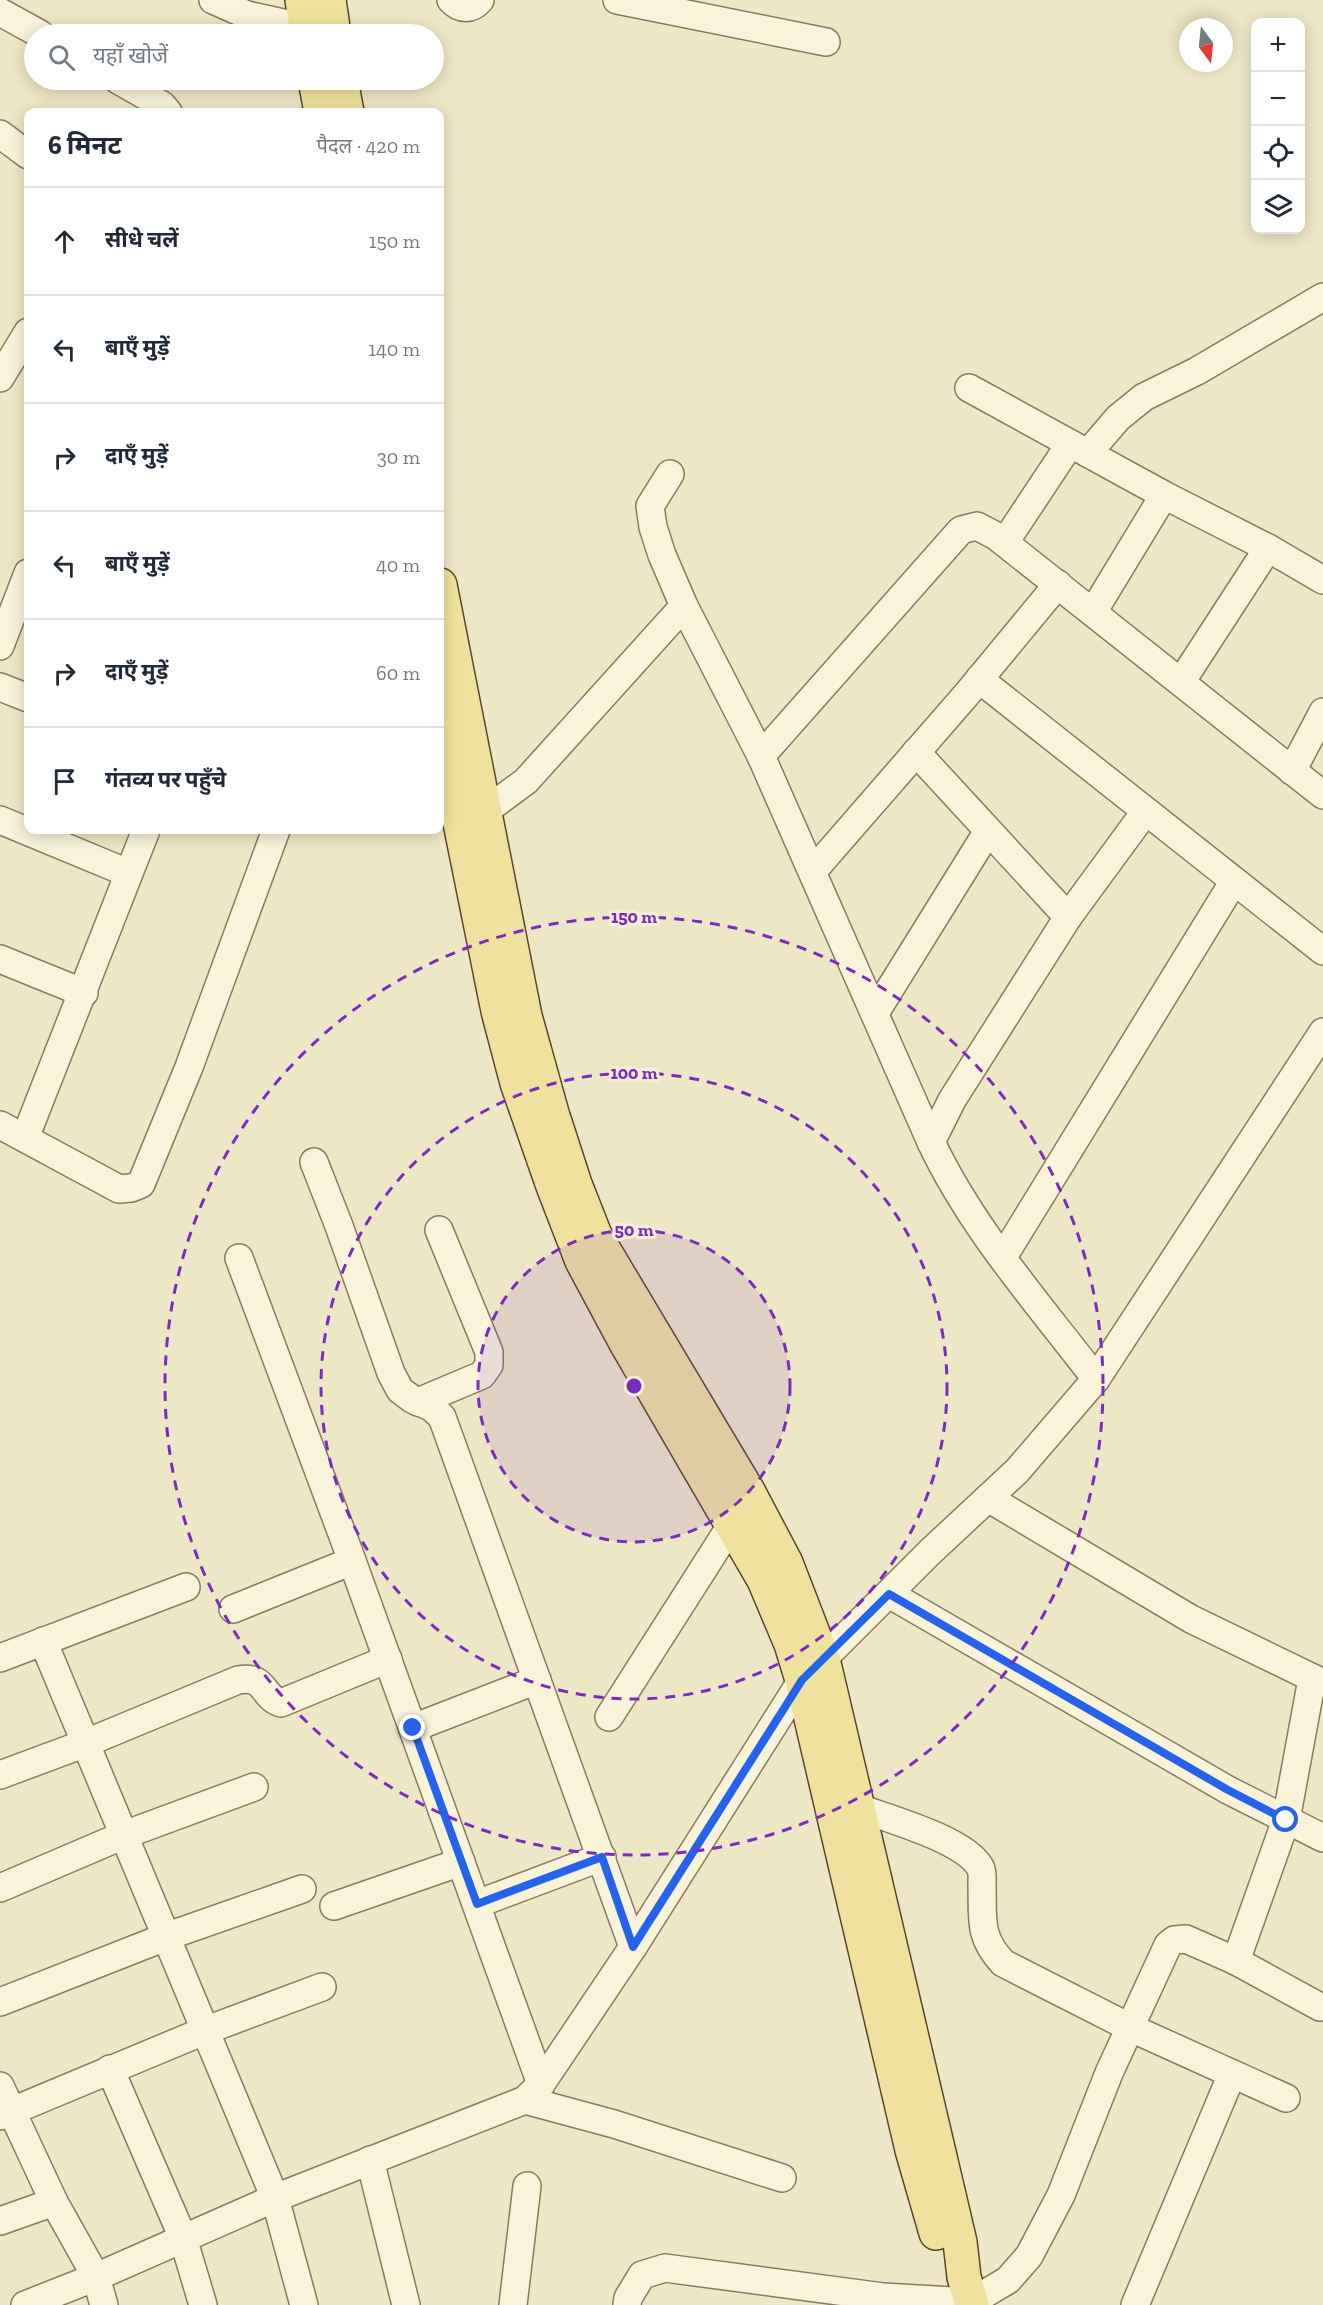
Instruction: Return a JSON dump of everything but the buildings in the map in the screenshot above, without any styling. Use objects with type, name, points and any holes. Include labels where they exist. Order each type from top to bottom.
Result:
[{"type":"main road","points":[[312,24],[329,0]]},
{"type":"main road","points":[[317,90],[320,108]]},
{"type":"main road","points":[[343,90],[346,108]]},
{"type":"main road","points":[[444,614],[498,1011],[517,1083],[582,1261],[626,1344],[764,1580],[791,1644],[813,1669],[838,1714],[857,1807],[960,2242],[969,2295]]},
{"type":"main road","points":[[444,721],[552,1113],[575,1184],[595,1235],[748,1491],[786,1563],[813,1669],[912,2150],[939,2242],[969,2295]]},
{"type":"street","points":[[213,0],[247,15],[312,24]]},
{"type":"street","points":[[451,0],[462,8],[470,8],[480,0]]},
{"type":"street","points":[[617,0],[826,42]]},
{"type":"street","points":[[0,12],[24,25]]},
{"type":"street","points":[[136,90],[165,108]]},
{"type":"street","points":[[0,134],[24,152]]},
{"type":"street","points":[[1005,542],[1079,448],[1144,397],[1197,371],[1323,297]]},
{"type":"street","points":[[0,378],[24,339]]},
{"type":"street","points":[[969,388],[1164,495],[1268,548],[1323,580]]},
{"type":"street","points":[[670,474],[650,507],[652,527],[662,555],[684,606],[761,756],[931,1142],[960,1196],[1003,1257],[1096,1378]]},
{"type":"street","points":[[1093,612],[1164,495]]},
{"type":"street","points":[[761,756],[961,530],[977,526],[1005,542],[1323,795]]},
{"type":"street","points":[[1181,682],[1268,548]]},
{"type":"street","points":[[0,646],[24,583]]},
{"type":"street","points":[[813,871],[1058,584]]},
{"type":"street","points":[[472,818],[526,781],[684,606]]},
{"type":"street","points":[[979,679],[1323,951]]},
{"type":"street","points":[[0,687],[24,696]]},
{"type":"street","points":[[1293,771],[1323,712]]},
{"type":"street","points":[[916,752],[1068,917]]},
{"type":"street","points":[[931,1142],[952,1100],[1068,917],[1145,812]]},
{"type":"street","points":[[0,820],[24,830]]},
{"type":"street","points":[[874,1013],[988,831]]},
{"type":"street","points":[[34,834],[128,873]]},
{"type":"street","points":[[25,1138],[145,834]]},
{"type":"street","points":[[0,1125],[119,1189],[141,1184],[189,1067],[275,834]]},
{"type":"street","points":[[1003,1257],[1234,881]]},
{"type":"street","points":[[0,959],[84,993]]},
{"type":"street","points":[[25,2305],[96,2277],[275,2198],[533,2092],[633,1947],[813,1669],[1017,1471],[1096,1378],[1323,1032]]},
{"type":"street","points":[[314,1162],[391,1373],[400,1390],[418,1402],[431,1407],[442,1417],[633,1947]]},
{"type":"street","points":[[418,1402],[482,1375],[489,1365],[489,1352],[439,1230]]},
{"type":"street","points":[[238,1258],[477,1904],[533,2092]]},
{"type":"street","points":[[988,1498],[1191,1619],[1318,1681],[1286,1820],[1236,1961]]},
{"type":"street","points":[[609,1717],[732,1524]]},
{"type":"street","points":[[233,1609],[352,1561]]},
{"type":"street","points":[[0,1658],[186,1587]]},
{"type":"street","points":[[889,1594],[1218,1784],[1323,1838]]},
{"type":"street","points":[[43,1641],[168,1936],[204,2031],[275,2198],[304,2305]]},
{"type":"street","points":[[0,1775],[86,1743],[238,1680],[253,1678],[275,1701],[281,1703],[388,1659]]},
{"type":"street","points":[[413,1728],[537,1680]]},
{"type":"street","points":[[0,1888],[124,1835],[254,1787]]},
{"type":"street","points":[[857,1807],[957,1845],[972,1856],[982,1869],[984,1935],[990,1949],[1003,1963],[1131,2028],[1286,2098]]},
{"type":"street","points":[[477,1904],[602,1857]]},
{"type":"street","points":[[334,1906],[461,1862]]},
{"type":"street","points":[[0,2001],[168,1936],[302,1889]]},
{"type":"street","points":[[627,2305],[628,2298],[642,2275],[665,2268],[883,2297],[969,2295],[1008,2280],[1029,2256],[1061,2195],[1109,2073],[1168,1946],[1174,1940],[1186,1939],[1236,1961],[1320,2007]]},
{"type":"street","points":[[6,2114],[204,2031],[322,1987]]},
{"type":"street","points":[[110,2069],[183,2238],[203,2305]]},
{"type":"street","points":[[1135,2305],[1157,2247],[1232,2074]]},
{"type":"street","points":[[0,2086],[6,2114],[96,2277],[104,2305]]},
{"type":"street","points":[[533,2092],[614,2124],[782,2178]]},
{"type":"street","points":[[370,2160],[406,2305]]},
{"type":"street","points":[[513,2305],[527,2186]]},
{"type":"street","points":[[0,2221],[54,2202]]},
{"type":"route","points":[[413,1728],[477,1904],[602,1857],[633,1947],[802,1680],[889,1594],[1228,1790],[1286,1820]]}]
